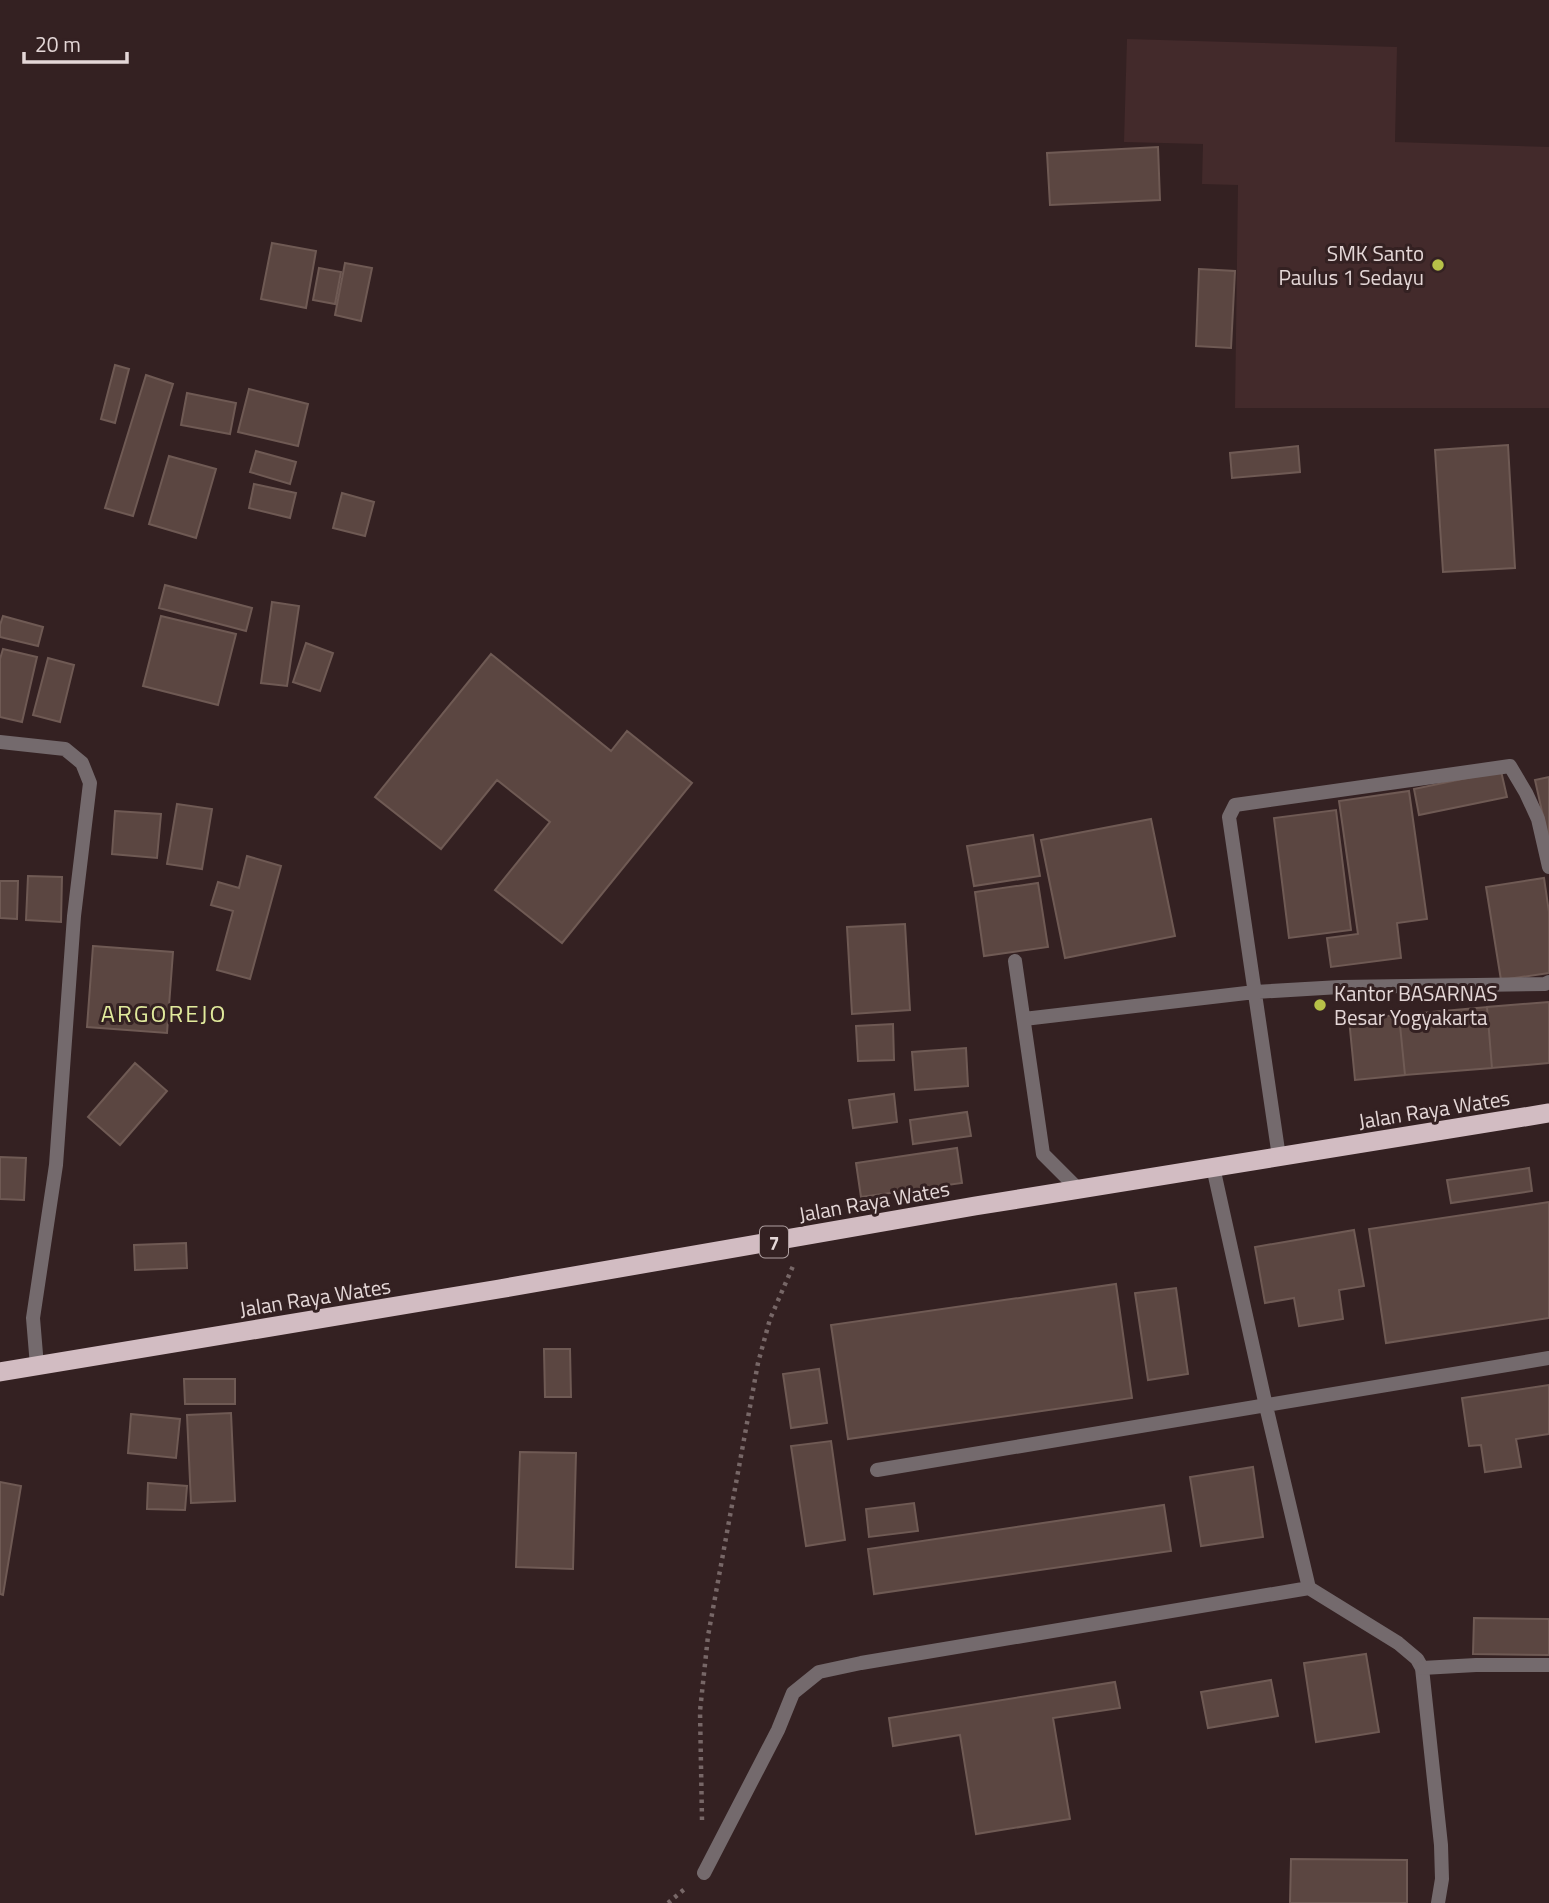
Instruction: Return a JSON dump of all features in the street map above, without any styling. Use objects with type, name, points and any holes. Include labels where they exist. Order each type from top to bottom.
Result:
[{"type":"highway","name":"Jalan Raya Wates","points":[[0,1371],[499,1289],[1078,1189],[1549,1113]]},
{"type":"street","points":[[0,742],[65,748],[82,763],[90,783],[74,916],[56,1165],[33,1318],[37,1366]]},
{"type":"street","points":[[1279,1157],[1229,817],[1236,804],[1510,766],[1527,793],[1538,819],[1549,867]]},
{"type":"street","points":[[1015,961],[1043,1154],[1078,1189]]},
{"type":"street","points":[[1024,1019],[1255,992],[1340,987],[1549,982]]},
{"type":"street","points":[[1213,1167],[1309,1588]]},
{"type":"street","points":[[877,1470],[1549,1358]]},
{"type":"street","points":[[704,1873],[778,1730],[793,1693],[819,1672],[1309,1588],[1398,1643],[1417,1659],[1422,1668],[1441,1845],[1442,1879],[1438,1903]]},
{"type":"street","points":[[1422,1668],[1549,1665]]},
{"type":"path","points":[[668,1903],[704,1873],[700,1711],[708,1636],[758,1363],[770,1319],[806,1236]]},
{"type":"shaded area","name":"SMK Santo Paulus 1 Sedayu","points":[[1127,39],[1397,47],[1395,142],[1549,147],[1549,408],[1235,408],[1238,185],[1202,184],[1203,144],[1124,142]]},
{"type":"building","points":[[1158,147],[1160,200],[1050,205],[1047,153]]},
{"type":"building","points":[[272,243],[316,251],[306,308],[261,299]]},
{"type":"building","points":[[345,263],[372,268],[361,321],[335,315]]},
{"type":"building","points":[[319,268],[341,272],[335,304],[313,300]]},
{"type":"building","points":[[1199,269],[1235,271],[1231,348],[1196,346]]},
{"type":"building","points":[[115,365],[129,369],[115,423],[101,419]]},
{"type":"building","points":[[146,375],[173,384],[133,516],[105,508]]},
{"type":"building","points":[[249,389],[308,404],[298,446],[238,432]]},
{"type":"building","points":[[187,393],[236,403],[230,434],[181,425]]},
{"type":"building","points":[[1508,445],[1515,568],[1443,572],[1435,450]]},
{"type":"building","points":[[1298,446],[1300,472],[1232,478],[1230,453]]},
{"type":"building","points":[[256,451],[296,462],[290,484],[250,472]]},
{"type":"building","points":[[169,456],[216,469],[196,538],[149,524]]},
{"type":"building","points":[[254,484],[296,493],[290,518],[249,508]]},
{"type":"building","points":[[342,493],[374,502],[365,536],[333,528]]},
{"type":"building","points":[[165,585],[252,608],[246,631],[159,608]]},
{"type":"building","points":[[272,602],[299,606],[287,686],[261,683]]},
{"type":"building","points":[[3,616],[43,627],[38,646],[0,637]]},
{"type":"building","points":[[161,616],[236,634],[218,705],[143,686]]},
{"type":"building","points":[[306,643],[333,653],[320,691],[293,682]]},
{"type":"building","points":[[3,649],[37,657],[22,722],[0,717],[0,659]]},
{"type":"building","points":[[491,654],[611,751],[627,731],[692,783],[562,943],[495,890],[550,822],[497,780],[441,849],[375,797]]},
{"type":"building","points":[[48,658],[74,665],[60,722],[33,715]]},
{"type":"building","points":[[1501,771],[1507,797],[1419,815],[1414,789]]},
{"type":"building","points":[[1549,777],[1549,843],[1535,780]]},
{"type":"building","points":[[1409,791],[1427,919],[1397,923],[1401,958],[1331,967],[1327,938],[1358,934],[1339,801]]},
{"type":"building","points":[[177,804],[212,809],[202,869],[167,864]]},
{"type":"building","points":[[1336,810],[1351,930],[1289,938],[1274,818]]},
{"type":"building","points":[[115,811],[161,814],[157,858],[112,854]]},
{"type":"building","points":[[1151,819],[1175,936],[1065,958],[1041,840]]},
{"type":"building","points":[[1033,835],[1040,876],[974,886],[967,846]]},
{"type":"building","points":[[247,856],[281,866],[250,979],[217,970],[233,911],[211,905],[218,882],[239,888]]},
{"type":"building","points":[[28,876],[62,877],[61,922],[26,920]]},
{"type":"building","points":[[1544,878],[1549,912],[1549,973],[1501,980],[1486,887]]},
{"type":"building","points":[[0,881],[18,881],[17,919],[0,918]]},
{"type":"building","points":[[1038,883],[1048,947],[984,956],[975,892]]},
{"type":"building","points":[[905,924],[910,1010],[852,1014],[847,927]]},
{"type":"building","points":[[93,946],[173,952],[167,1033],[87,1027]]},
{"type":"building","points":[[1549,1002],[1549,1063],[1492,1068],[1487,1007]]},
{"type":"building","points":[[1487,1007],[1492,1068],[1405,1075],[1399,1015]]},
{"type":"building","points":[[1399,1015],[1405,1075],[1355,1080],[1349,1019]]},
{"type":"building","points":[[893,1024],[894,1060],[858,1061],[856,1026]]},
{"type":"building","points":[[966,1048],[968,1086],[915,1090],[912,1052]]},
{"type":"building","points":[[135,1063],[167,1091],[120,1145],[88,1117]]},
{"type":"building","points":[[894,1094],[897,1122],[853,1128],[849,1100]]},
{"type":"building","points":[[967,1112],[971,1136],[913,1144],[910,1120]]},
{"type":"building","points":[[957,1148],[962,1183],[861,1197],[856,1163]]},
{"type":"building","points":[[0,1157],[26,1158],[24,1200],[0,1199]]},
{"type":"building","points":[[1529,1168],[1532,1191],[1451,1203],[1447,1180]]},
{"type":"building","points":[[1549,1202],[1549,1318],[1386,1343],[1369,1229]]},
{"type":"building","points":[[1354,1230],[1364,1286],[1339,1290],[1343,1319],[1299,1326],[1294,1298],[1265,1303],[1255,1247]]},
{"type":"building","points":[[186,1243],[187,1268],[135,1270],[134,1245]]},
{"type":"building","points":[[1116,1284],[1132,1398],[848,1439],[831,1325]]},
{"type":"building","points":[[1176,1288],[1188,1374],[1148,1380],[1135,1293]]},
{"type":"building","points":[[544,1349],[570,1349],[571,1397],[545,1397]]},
{"type":"building","points":[[819,1369],[827,1423],[791,1428],[783,1374]]},
{"type":"building","points":[[184,1379],[235,1379],[235,1404],[185,1404]]},
{"type":"building","points":[[1549,1385],[1549,1434],[1516,1439],[1521,1467],[1485,1472],[1481,1445],[1469,1446],[1462,1398]]},
{"type":"building","points":[[231,1413],[235,1501],[191,1503],[187,1415]]},
{"type":"building","points":[[131,1414],[180,1419],[176,1458],[128,1453]]},
{"type":"building","points":[[831,1441],[845,1540],[806,1546],[791,1446]]},
{"type":"building","points":[[520,1452],[576,1453],[573,1569],[516,1567]]},
{"type":"building","points":[[1253,1467],[1263,1537],[1201,1546],[1190,1477]]},
{"type":"building","points":[[0,1482],[21,1486],[3,1595],[0,1594]]},
{"type":"building","points":[[148,1483],[187,1486],[185,1510],[147,1509]]},
{"type":"building","points":[[914,1503],[918,1531],[869,1537],[866,1509]]},
{"type":"building","points":[[1164,1505],[1171,1551],[874,1594],[868,1549]]},
{"type":"building","points":[[1474,1618],[1549,1619],[1549,1655],[1473,1654]]},
{"type":"building","points":[[1366,1654],[1379,1732],[1316,1742],[1304,1663]]},
{"type":"building","points":[[1271,1680],[1278,1716],[1208,1728],[1201,1692]]},
{"type":"building","points":[[1115,1682],[1120,1708],[1053,1718],[1070,1819],[976,1834],[960,1735],[893,1746],[889,1718]]},
{"type":"building","points":[[1291,1859],[1407,1860],[1407,1903],[1290,1903]]},
{"type":"place","name":"SMK Santo Paulus 1 Sedayu","points":[[1438,265]]},
{"type":"place","name":"Kantor BASARNAS Besar Yogyakarta","points":[[1320,1005]]},
{"type":"district","name":"ARGOREJO","points":[[164,1013]]}]
